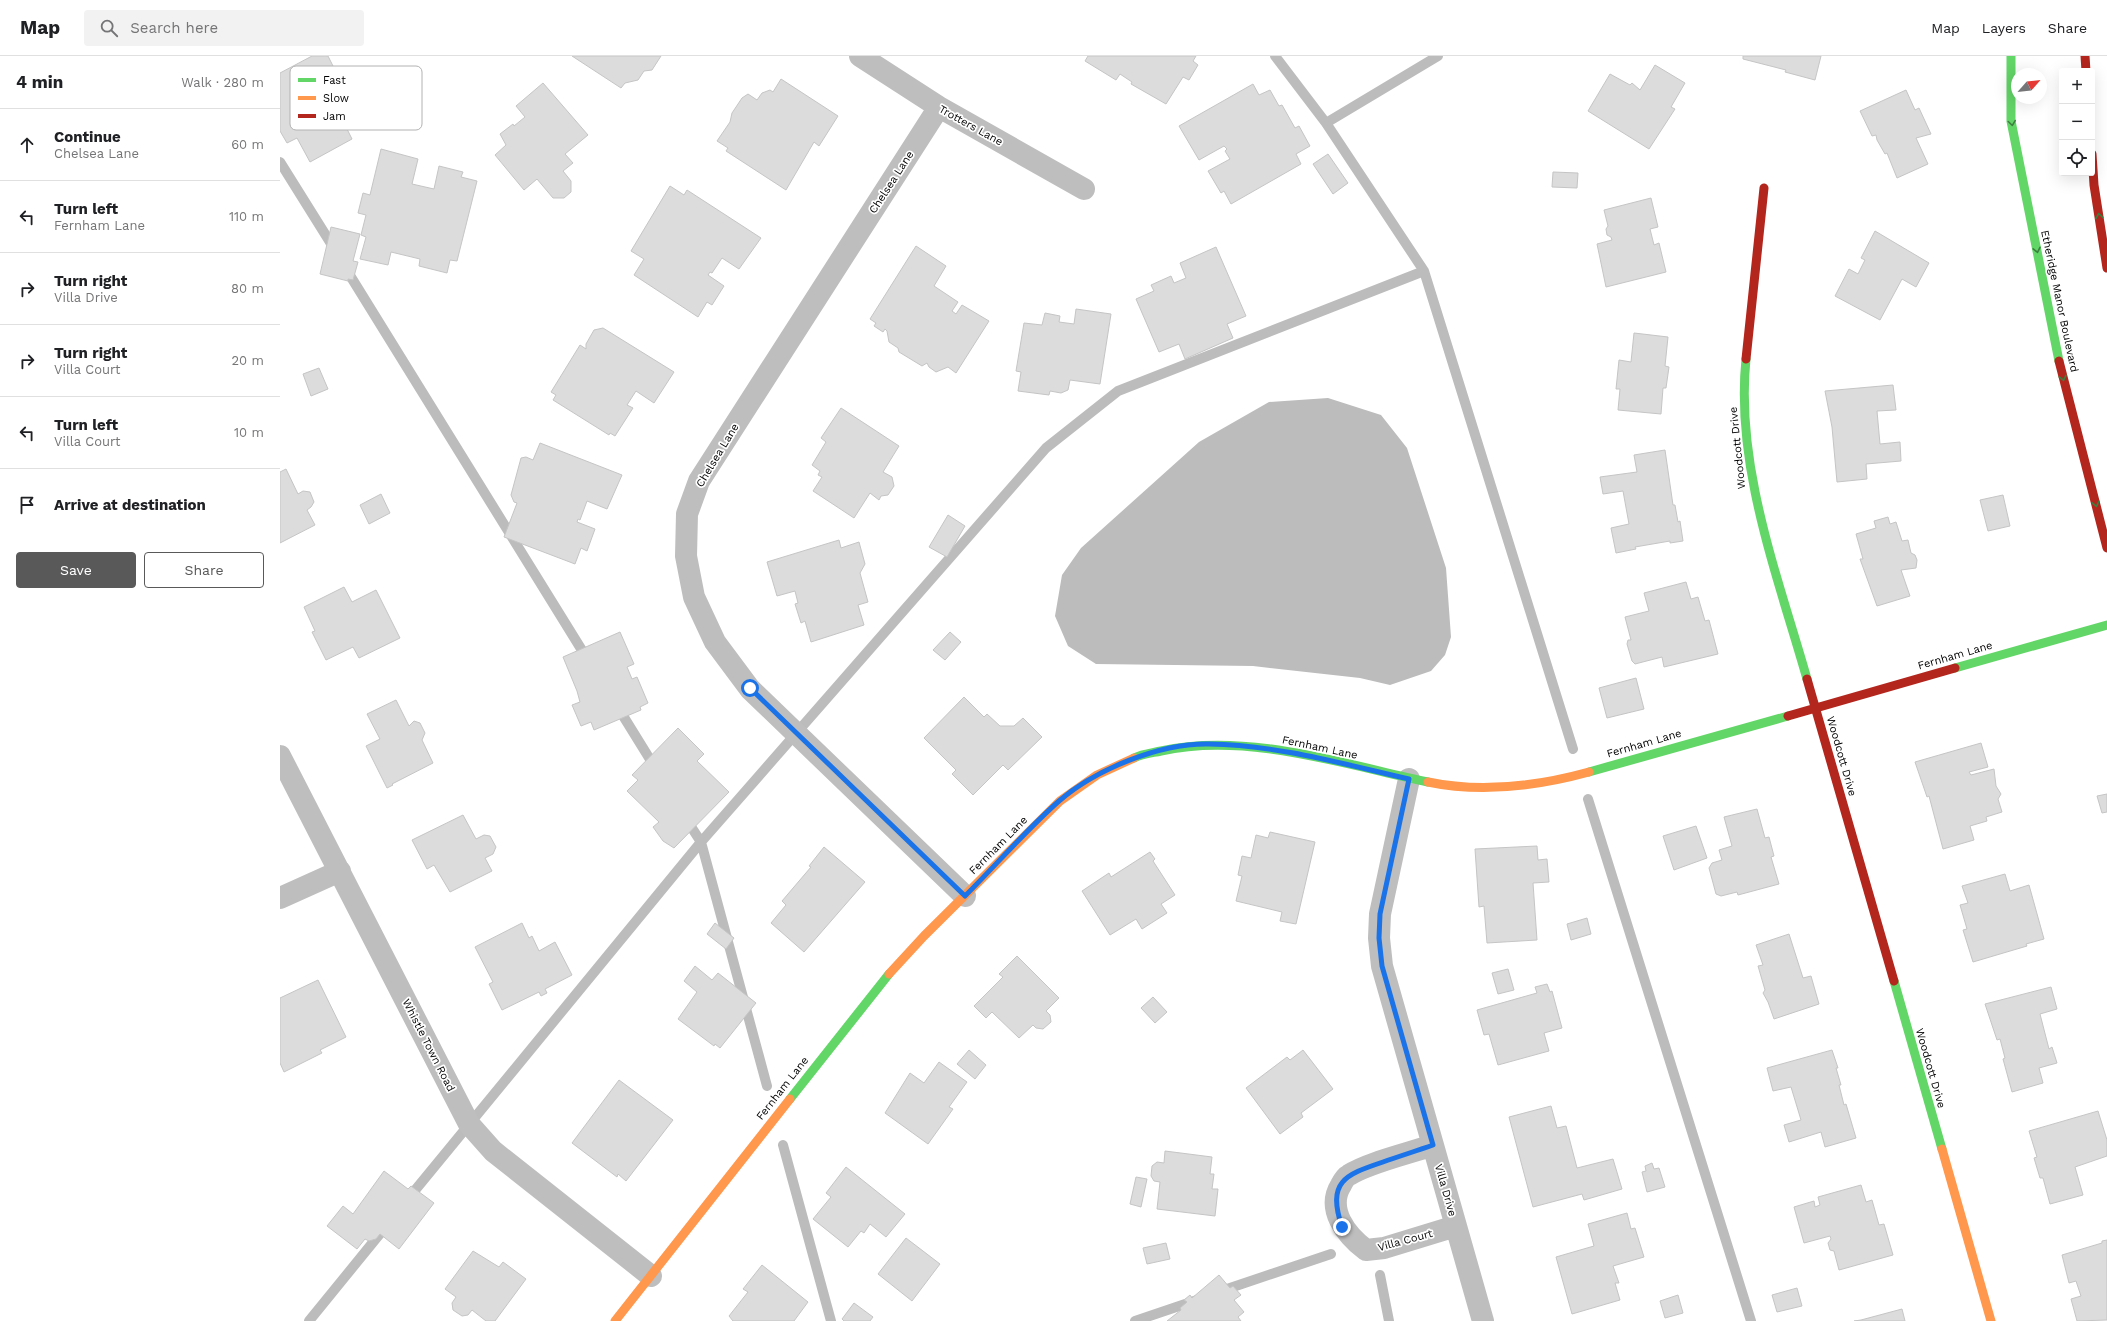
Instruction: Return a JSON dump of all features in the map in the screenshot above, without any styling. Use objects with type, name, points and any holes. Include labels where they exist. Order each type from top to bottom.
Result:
[{"type":"street","name":"Trotters Lane","points":[[860,56],[939,107],[1084,189]]},
{"type":"street","name":"Etheridge Manor Boulevard","points":[[2011,56],[2012,128],[2064,384],[2107,548]]},
{"type":"street","points":[[2086,56],[2086,68]]},
{"type":"street","name":"Chelsea Lane","points":[[939,107],[699,481],[687,514],[686,556],[694,597],[715,642],[750,688],[965,896]]},
{"type":"street","points":[[2093,176],[2107,268]]},
{"type":"street","name":"Woodcott Drive","points":[[1764,188],[1745,369],[1744,415],[1753,489],[1991,1321]]},
{"type":"street","name":"Fernham Lane","points":[[615,1321],[872,994],[924,936],[1060,801],[1097,775],[1139,756],[1184,746],[1208,744],[1256,747],[1284,751],[1409,779],[1453,787],[1520,785],[1567,778],[1815,706],[2107,624]]},
{"type":"street","name":"Whistle Town Road","points":[[280,756],[469,1124],[493,1151],[651,1276]]},
{"type":"street","name":"Villa Drive","points":[[1409,779],[1380,914],[1379,938],[1382,966],[1483,1321]]},
{"type":"street","points":[[280,898],[340,871]]},
{"type":"street","name":"Villa Court","points":[[1433,1145],[1359,1170],[1347,1176],[1338,1190],[1336,1208],[1342,1227],[1354,1241],[1366,1250],[1384,1248],[1456,1226]]},
{"type":"shaded area","points":[[1328,398],[1381,415],[1407,448],[1446,568],[1451,637],[1445,655],[1431,671],[1390,685],[1360,678],[1253,666],[1096,664],[1068,646],[1055,616],[1062,575],[1081,548],[1199,442],[1269,402]]},
{"type":"building","points":[[312,56],[328,56],[333,66],[293,66]]},
{"type":"building","points":[[572,56],[661,56],[652,70],[644,71],[638,80],[625,83],[621,88]]},
{"type":"building","points":[[1088,56],[1196,56],[1193,61],[1198,65],[1189,80],[1183,77],[1166,104],[1131,84],[1132,82],[1120,74],[1116,80],[1085,61]]},
{"type":"building","points":[[1743,56],[1821,56],[1815,80],[1785,72],[1786,70],[1743,59]]},
{"type":"building","points":[[1655,65],[1685,83],[1671,107],[1675,109],[1649,149],[1588,111],[1610,74],[1630,85],[1632,83],[1640,90]]},
{"type":"building","points":[[290,68],[290,130],[348,130],[352,139],[310,162],[297,138],[287,143],[280,131],[280,73]]},
{"type":"building","points":[[781,79],[838,116],[819,146],[814,142],[786,190],[726,151],[728,148],[717,141],[730,122],[732,113],[742,98],[748,94],[757,100],[762,93],[770,90],[773,92]]},
{"type":"building","points":[[543,83],[588,135],[565,154],[573,163],[563,171],[571,181],[571,192],[564,198],[553,198],[537,179],[524,190],[495,155],[506,145],[500,134],[513,124],[514,126],[525,117],[516,106]]},
{"type":"building","points":[[1253,84],[1259,95],[1270,90],[1279,106],[1282,105],[1295,128],[1299,126],[1310,146],[1296,154],[1301,164],[1231,204],[1224,191],[1221,193],[1208,171],[1230,159],[1225,151],[1227,149],[1224,146],[1199,160],[1179,126]]},
{"type":"building","points":[[1906,90],[1915,110],[1919,108],[1931,134],[1916,138],[1928,164],[1897,178],[1887,153],[1885,154],[1877,140],[1876,135],[1872,136],[1860,111]]},
{"type":"building","points":[[381,149],[418,159],[412,184],[434,189],[439,166],[463,172],[461,177],[477,181],[457,261],[450,260],[447,273],[419,266],[420,259],[391,252],[388,265],[360,259],[366,237],[361,235],[366,215],[358,213],[363,193],[370,195]]},
{"type":"building","points":[[1328,154],[1348,183],[1333,194],[1313,164]]},
{"type":"building","points":[[1553,172],[1578,173],[1577,188],[1552,187]]},
{"type":"building","points":[[670,186],[684,195],[687,190],[761,238],[739,269],[722,258],[712,273],[710,272],[708,275],[724,286],[712,305],[707,302],[698,317],[634,275],[644,259],[631,251]]},
{"type":"building","points":[[1651,198],[1658,227],[1650,229],[1654,245],[1659,243],[1666,272],[1606,287],[1597,244],[1612,240],[1611,237],[1607,235],[1606,229],[1608,226],[1604,210]]},
{"type":"building","points":[[331,227],[360,234],[353,261],[358,262],[353,280],[348,279],[348,281],[320,274]]},
{"type":"building","points":[[1875,231],[1929,263],[1916,287],[1902,279],[1880,320],[1835,296],[1849,269],[1858,274],[1865,260],[1861,258]]},
{"type":"building","points":[[916,246],[946,266],[934,286],[958,302],[952,311],[956,314],[962,305],[989,321],[956,373],[948,367],[936,372],[929,367],[927,363],[922,366],[899,352],[898,348],[889,342],[887,331],[885,329],[883,332],[874,326],[876,323],[870,319]]},
{"type":"building","points":[[1216,247],[1246,316],[1227,324],[1233,338],[1185,359],[1179,344],[1159,352],[1136,299],[1154,291],[1151,285],[1171,276],[1174,283],[1186,278],[1180,263]]},
{"type":"building","points":[[1076,309],[1111,314],[1100,384],[1070,380],[1068,390],[1061,393],[1050,391],[1049,395],[1018,391],[1021,372],[1016,371],[1024,323],[1042,325],[1045,313],[1060,316],[1059,322],[1074,324]]},
{"type":"building","points":[[603,328],[674,372],[654,403],[636,391],[627,405],[633,408],[615,436],[610,433],[609,435],[553,400],[556,395],[551,392],[580,345],[586,349],[586,344],[594,330]]},
{"type":"building","points":[[1634,333],[1668,337],[1665,366],[1669,367],[1666,388],[1663,388],[1661,414],[1618,410],[1620,389],[1616,389],[1619,360],[1631,362]]},
{"type":"building","points":[[319,368],[328,389],[311,396],[303,374]]},
{"type":"building","points":[[1893,385],[1896,410],[1877,411],[1880,444],[1900,442],[1901,461],[1866,464],[1867,479],[1837,482],[1832,427],[1825,391]]},
{"type":"building","points":[[841,408],[899,446],[883,472],[892,477],[894,486],[888,495],[881,496],[879,500],[870,493],[854,518],[813,491],[822,477],[818,475],[820,471],[812,465],[826,442],[821,438]]},
{"type":"building","points":[[540,443],[622,475],[607,509],[587,501],[580,520],[578,519],[577,522],[595,529],[587,551],[581,548],[575,564],[504,537],[517,503],[514,502],[511,495],[521,458],[526,457],[533,460]]},
{"type":"building","points":[[1665,450],[1673,505],[1675,505],[1678,522],[1680,521],[1683,541],[1670,543],[1670,541],[1635,547],[1636,549],[1616,553],[1611,528],[1629,524],[1623,491],[1603,494],[1600,477],[1637,472],[1634,455]]},
{"type":"building","points":[[286,469],[298,494],[303,491],[310,492],[314,502],[307,510],[315,525],[280,543],[280,472]]},
{"type":"building","points":[[381,494],[390,513],[369,524],[360,505]]},
{"type":"building","points":[[2003,495],[2010,526],[1988,531],[1980,500]]},
{"type":"building","points":[[948,515],[965,526],[947,557],[929,547]]},
{"type":"building","points":[[1888,517],[1890,524],[1896,522],[1902,541],[1908,540],[1911,553],[1915,555],[1917,560],[1916,568],[1901,570],[1910,596],[1877,606],[1860,559],[1863,559],[1856,534],[1876,528],[1874,521]]},
{"type":"building","points":[[839,540],[841,548],[859,542],[865,564],[860,573],[868,602],[858,605],[864,625],[811,642],[805,621],[801,623],[795,604],[798,603],[795,591],[777,596],[767,562]]},
{"type":"building","points":[[1686,582],[1691,599],[1698,597],[1705,621],[1709,620],[1718,654],[1664,667],[1662,657],[1635,664],[1632,661],[1627,644],[1628,640],[1631,640],[1625,617],[1649,611],[1644,593]]},
{"type":"building","points":[[344,587],[352,602],[376,590],[400,638],[359,658],[353,647],[326,660],[312,632],[315,631],[304,607]]},
{"type":"building","points":[[620,632],[634,664],[627,667],[632,679],[637,677],[648,703],[640,707],[641,710],[594,730],[591,722],[581,726],[572,705],[580,702],[563,657]]},
{"type":"building","points":[[950,632],[961,642],[945,660],[933,650]]},
{"type":"building","points":[[1636,678],[1644,709],[1607,718],[1599,688]]},
{"type":"building","points":[[964,697],[984,717],[987,714],[1000,726],[1014,726],[1023,718],[1042,737],[1008,770],[1003,765],[973,795],[952,774],[956,770],[924,738]]},
{"type":"building","points":[[396,700],[409,726],[414,721],[420,723],[425,733],[422,740],[433,763],[387,788],[366,746],[380,739],[367,714]]},
{"type":"building","points":[[678,728],[704,754],[697,761],[729,792],[674,848],[663,841],[653,827],[659,822],[627,791],[638,780],[632,775]]},
{"type":"building","points":[[1981,743],[1988,767],[1969,772],[1971,775],[1994,769],[1996,786],[2001,794],[1998,799],[2002,812],[1986,817],[1987,821],[1970,826],[1974,840],[1943,849],[1929,796],[1927,797],[1915,762]]},
{"type":"building","points":[[2107,794],[2107,812],[2102,813],[2097,796]]},
{"type":"building","points":[[1757,809],[1765,838],[1769,837],[1774,856],[1771,857],[1779,884],[1738,895],[1737,892],[1721,896],[1716,894],[1709,868],[1712,863],[1722,860],[1719,850],[1732,846],[1724,817]]},
{"type":"building","points":[[463,815],[476,839],[484,835],[490,836],[496,847],[493,854],[485,858],[492,871],[450,892],[434,865],[427,869],[412,840]]},
{"type":"building","points":[[1696,826],[1707,858],[1674,870],[1663,836]]},
{"type":"building","points":[[1270,832],[1315,842],[1296,924],[1280,921],[1282,912],[1236,901],[1242,876],[1238,875],[1242,856],[1251,858],[1256,835],[1268,838]]},
{"type":"building","points":[[1537,846],[1538,860],[1547,859],[1549,882],[1533,883],[1537,940],[1487,943],[1484,906],[1479,907],[1475,849]]},
{"type":"building","points":[[824,847],[865,882],[804,952],[771,923],[786,905],[782,901],[811,867],[809,866]]},
{"type":"building","points":[[1150,852],[1155,859],[1153,861],[1175,895],[1161,904],[1167,913],[1142,929],[1136,919],[1110,935],[1082,891],[1109,873],[1111,877]]},
{"type":"building","points":[[2005,874],[2010,891],[2029,885],[2044,939],[2026,944],[2027,946],[1973,962],[1963,930],[1967,929],[1960,905],[1968,903],[1962,886]]},
{"type":"building","points":[[1587,918],[1591,934],[1571,940],[1567,924]]},
{"type":"building","points":[[522,923],[529,938],[532,936],[539,951],[555,942],[572,975],[545,989],[547,993],[541,996],[539,992],[502,1010],[489,984],[493,982],[475,947]]},
{"type":"building","points":[[715,923],[734,938],[726,949],[707,934]]},
{"type":"building","points":[[1789,934],[1803,978],[1811,976],[1819,1004],[1774,1019],[1763,993],[1765,990],[1758,966],[1763,965],[1756,945]]},
{"type":"building","points":[[1017,956],[1059,998],[1046,1011],[1050,1015],[1051,1022],[1043,1029],[1036,1028],[1033,1025],[1019,1038],[992,1012],[986,1018],[974,1006],[1003,977],[999,974]]},
{"type":"building","points":[[695,966],[712,980],[718,973],[756,1003],[720,1048],[715,1044],[714,1046],[678,1019],[697,992],[684,981]]},
{"type":"building","points":[[1508,969],[1514,990],[1498,994],[1492,973]]},
{"type":"building","points":[[318,980],[346,1037],[320,1050],[322,1053],[284,1072],[280,1063],[280,998]]},
{"type":"building","points":[[1547,984],[1550,992],[1552,991],[1562,1028],[1544,1033],[1549,1051],[1498,1065],[1489,1034],[1484,1035],[1477,1010],[1537,993],[1535,987]]},
{"type":"building","points":[[2051,987],[2057,1009],[2040,1014],[2049,1049],[2052,1047],[2057,1063],[2039,1068],[2043,1083],[2012,1092],[2003,1059],[2005,1058],[2000,1039],[1997,1040],[1985,1004]]},
{"type":"building","points":[[1153,997],[1167,1012],[1155,1023],[1141,1008]]},
{"type":"building","points":[[969,1050],[986,1065],[975,1079],[957,1064]]},
{"type":"building","points":[[1303,1050],[1333,1089],[1301,1113],[1303,1117],[1280,1134],[1246,1088],[1287,1057],[1290,1060]]},
{"type":"building","points":[[1832,1050],[1838,1068],[1836,1068],[1841,1085],[1839,1085],[1844,1105],[1846,1104],[1856,1138],[1825,1147],[1821,1132],[1789,1142],[1784,1125],[1801,1120],[1791,1087],[1773,1091],[1767,1068]]},
{"type":"building","points":[[939,1062],[967,1082],[949,1107],[953,1109],[928,1144],[885,1113],[910,1073],[924,1083]]},
{"type":"building","points":[[619,1080],[673,1120],[626,1181],[618,1174],[617,1177],[572,1143]]},
{"type":"building","points":[[1551,1106],[1557,1128],[1566,1126],[1577,1168],[1613,1159],[1622,1189],[1584,1200],[1582,1194],[1533,1207],[1509,1117]]},
{"type":"building","points":[[2098,1111],[2107,1140],[2107,1156],[2075,1167],[2083,1195],[2050,1204],[2043,1178],[2040,1178],[2034,1158],[2037,1157],[2029,1131]]},
{"type":"building","points":[[1165,1151],[1212,1157],[1210,1174],[1214,1174],[1212,1189],[1218,1189],[1215,1216],[1157,1209],[1160,1182],[1154,1181],[1151,1176],[1152,1166],[1157,1162],[1164,1163]]},
{"type":"building","points":[[1652,1163],[1654,1169],[1659,1168],[1665,1187],[1647,1192],[1642,1172],[1646,1171],[1645,1166]]},
{"type":"building","points":[[846,1167],[905,1214],[886,1237],[870,1224],[864,1233],[861,1231],[848,1247],[813,1219],[831,1197],[826,1193]]},
{"type":"building","points":[[384,1171],[408,1189],[411,1186],[434,1203],[399,1249],[380,1234],[376,1239],[369,1241],[365,1239],[357,1249],[327,1226],[343,1206],[353,1214]]},
{"type":"building","points":[[1136,1177],[1147,1179],[1141,1207],[1130,1204]]},
{"type":"building","points":[[1861,1185],[1866,1202],[1872,1200],[1879,1225],[1884,1224],[1893,1255],[1839,1270],[1834,1251],[1830,1250],[1828,1243],[1831,1239],[1830,1236],[1804,1243],[1794,1207],[1814,1201],[1815,1207],[1820,1205],[1818,1197]]},
{"type":"building","points":[[1627,1213],[1631,1229],[1635,1228],[1644,1257],[1613,1266],[1619,1283],[1615,1283],[1620,1300],[1572,1314],[1556,1257],[1594,1246],[1588,1224]]},
{"type":"building","points":[[906,1238],[940,1264],[912,1301],[878,1274]]},
{"type":"building","points":[[2107,1240],[2107,1320],[2077,1321],[2071,1299],[2081,1296],[2076,1281],[2069,1283],[2062,1255],[2102,1243],[2102,1241]]},
{"type":"building","points":[[1166,1243],[1170,1259],[1147,1264],[1143,1248]]},
{"type":"building","points":[[473,1251],[499,1267],[503,1262],[526,1279],[495,1321],[486,1321],[472,1310],[468,1315],[462,1316],[453,1310],[452,1303],[456,1297],[445,1289]]},
{"type":"building","points":[[762,1265],[808,1302],[794,1321],[733,1321],[729,1316],[748,1292],[743,1289]]},
{"type":"building","points":[[1219,1275],[1230,1288],[1233,1286],[1241,1295],[1234,1300],[1244,1312],[1238,1317],[1241,1321],[1167,1321],[1181,1310],[1180,1308],[1187,1302],[1184,1300],[1190,1295],[1192,1298]]},
{"type":"building","points":[[1797,1288],[1802,1306],[1777,1312],[1772,1295]]},
{"type":"building","points":[[1678,1295],[1683,1313],[1665,1318],[1660,1301]]},
{"type":"building","points":[[854,1303],[873,1317],[870,1321],[844,1321],[842,1319]]},
{"type":"building","points":[[1902,1309],[1905,1321],[1854,1321],[1861,1320]]},
{"type":"waterway","points":[[1275,56],[1326,123],[1424,271],[1573,749]]},
{"type":"waterway","points":[[1326,123],[1438,56]]},
{"type":"waterway","points":[[280,162],[335,250]]},
{"type":"waterway","points":[[346,269],[588,660]]},
{"type":"waterway","points":[[407,1200],[701,842],[1046,448],[1118,391],[1424,271]]},
{"type":"waterway","points":[[617,706],[656,769]]},
{"type":"waterway","points":[[1588,799],[1751,1321]]},
{"type":"waterway","points":[[686,819],[701,842],[767,1086]]},
{"type":"waterway","points":[[783,1145],[831,1321]]},
{"type":"waterway","points":[[309,1321],[383,1230]]},
{"type":"waterway","points":[[1221,1291],[1331,1254]]},
{"type":"waterway","points":[[1380,1275],[1389,1321]]},
{"type":"waterway","points":[[1135,1321],[1197,1300]]},
{"type":"traffic: fast","points":[[2011,56],[2011,121],[2059,361]]},
{"type":"traffic: fast","points":[[1746,359],[1744,399],[1747,440],[1753,480],[1772,561],[1807,679]]},
{"type":"traffic: fast","points":[[1955,668],[2107,625]]},
{"type":"traffic: fast","points":[[1589,772],[1788,716]]},
{"type":"traffic: fast","points":[[1134,758],[1151,753],[1193,746],[1227,745],[1260,748],[1329,759],[1428,782]]},
{"type":"traffic: fast","points":[[790,1099],[889,974]]},
{"type":"traffic: fast","points":[[1894,981],[1942,1149]]},
{"type":"traffic: slow","points":[[889,974],[924,936],[1060,801],[1097,775],[1134,758]]},
{"type":"traffic: slow","points":[[1428,782],[1468,787],[1509,786],[1550,781],[1589,772]]},
{"type":"traffic: slow","points":[[615,1321],[790,1099]]},
{"type":"traffic: slow","points":[[1942,1149],[1991,1321]]},
{"type":"traffic: jam","points":[[2085,56],[2086,68]]},
{"type":"traffic: jam","points":[[2093,176],[2107,268]]},
{"type":"traffic: jam","points":[[1746,359],[1764,188]]},
{"type":"traffic: jam","points":[[2059,361],[2107,548]]},
{"type":"traffic: jam","points":[[1788,716],[1955,668]]},
{"type":"traffic: jam","points":[[1807,679],[1894,981]]},
{"type":"route","points":[[750,688],[965,896],[1060,801],[1097,775],[1139,756],[1184,746],[1208,744],[1256,747],[1284,751],[1409,779],[1380,914],[1379,938],[1382,966],[1433,1145],[1359,1170],[1347,1176],[1338,1190],[1336,1208],[1342,1227]]}]
